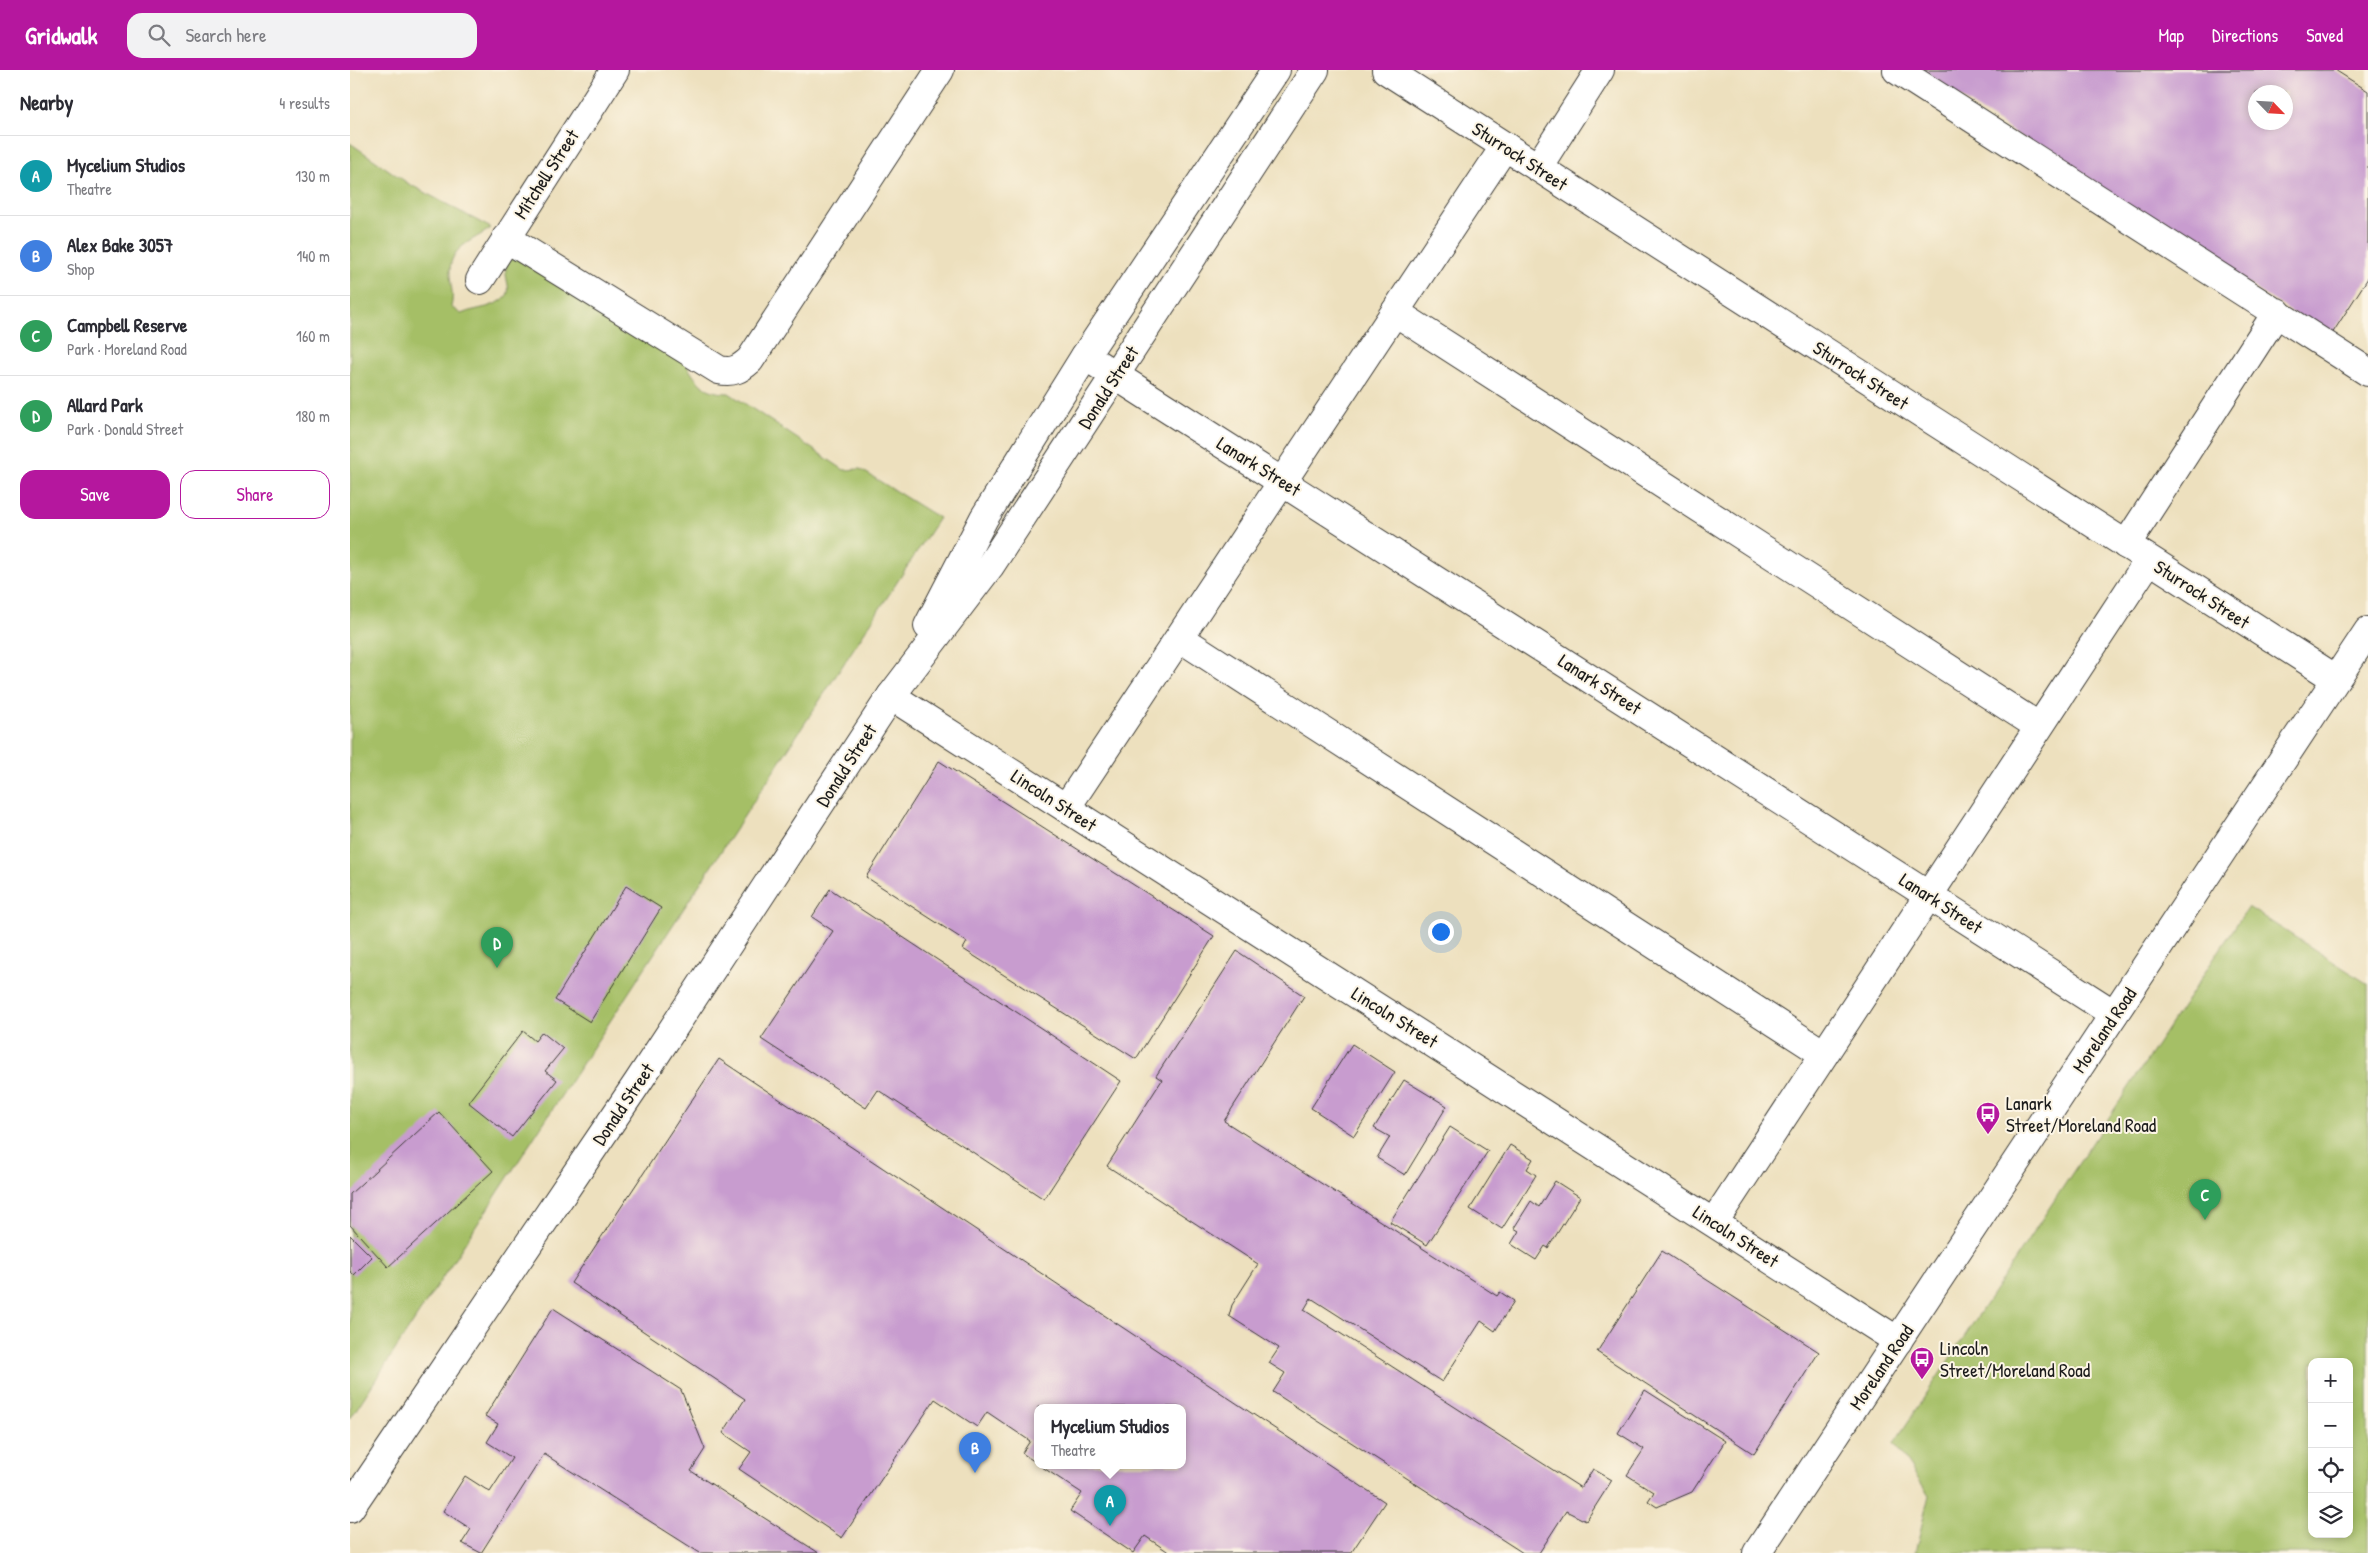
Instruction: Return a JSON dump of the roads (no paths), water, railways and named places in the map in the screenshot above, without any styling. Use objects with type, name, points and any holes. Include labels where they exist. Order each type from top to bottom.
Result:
[{"type":"street","name":"Mitchell Street","points":[[480,280],[614,70]]},
{"type":"street","points":[[506,238],[719,370],[730,372],[740,369],[750,360],[940,70]]},
{"type":"street","name":"Donald Street","points":[[891,696],[984,518],[1085,356],[1276,70]]},
{"type":"street","name":"Donald Street","points":[[350,1508],[638,1082],[891,696],[990,566],[1315,70]]},
{"type":"street","name":"Sturrock Street","points":[[1386,70],[2336,680]]},
{"type":"street","points":[[1538,167],[1600,70]]},
{"type":"street","points":[[1897,70],[2368,372]]},
{"type":"street","points":[[1066,808],[1504,146]]},
{"type":"street","points":[[1395,312],[2038,726]]},
{"type":"street","points":[[2126,545],[2277,312]]},
{"type":"street","name":"Lanark Street","points":[[1085,356],[2114,1014]]},
{"type":"street","points":[[1714,1222],[2038,726],[2149,560]]},
{"type":"street","name":"Moreland Road","points":[[1757,1553],[2368,631]]},
{"type":"street","points":[[1180,638],[1824,1054]]},
{"type":"street","name":"Lincoln Street","points":[[891,696],[1898,1341]]},
{"type":"place","name":"Allard Park","points":[[497,968]]},
{"type":"place","name":"Lanark Street/Moreland Road","points":[[1988,1135]]},
{"type":"place","name":"Campbell Reserve","points":[[2205,1220]]},
{"type":"place","name":"Lincoln Street/Moreland Road","points":[[1922,1380]]},
{"type":"place","name":"Alex Bake 3057","points":[[975,1473]]},
{"type":"place","name":"Mycelium Studios","points":[[1110,1526]]}]
